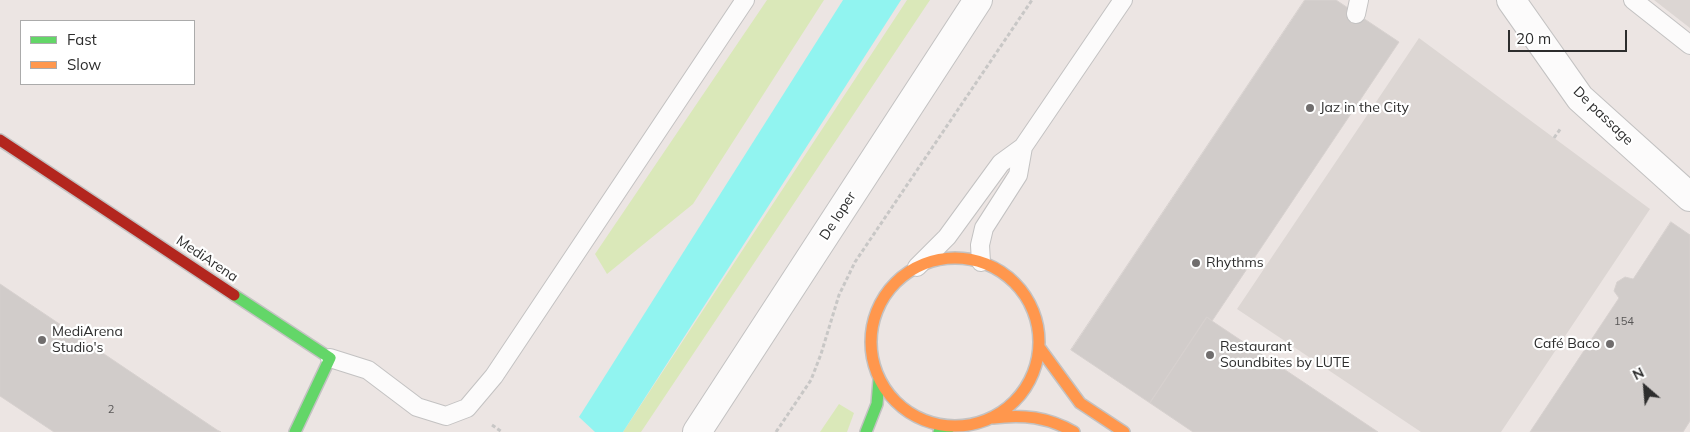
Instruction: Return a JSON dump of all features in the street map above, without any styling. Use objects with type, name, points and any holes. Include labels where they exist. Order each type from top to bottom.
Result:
[{"type":"main road","name":"MediArena","points":[[0,140],[330,358]]},
{"type":"main road","points":[[993,418],[1011,405],[1026,388],[1035,369],[1039,347],[1037,325],[1030,304],[1018,286],[1001,272],[981,262],[960,258],[938,260],[917,267],[898,280],[884,296],[875,316],[870,338],[872,360],[879,380],[892,399],[909,413],[928,422],[950,427],[972,425],[993,418],[1013,415],[1034,417],[1061,424],[1074,432]]},
{"type":"main road","points":[[1039,347],[1080,402],[1124,432]]},
{"type":"main road","points":[[295,432],[330,358]]},
{"type":"main road","points":[[866,432],[876,404],[879,380]]},
{"type":"main road","points":[[939,432],[950,427]]},
{"type":"street","name":"De loper","points":[[697,432],[978,0]]},
{"type":"street","name":"De passage","points":[[1511,0],[1580,98],[1690,197]]},
{"type":"lane","points":[[330,358],[368,370],[417,406],[446,416],[466,408],[494,376],[744,0]]},
{"type":"lane","points":[[917,267],[947,237],[1001,163],[1023,148],[1123,0]]},
{"type":"lane","points":[[1633,0],[1690,45]]},
{"type":"lane","points":[[981,262],[980,245],[984,228],[1018,175],[1023,148]]},
{"type":"path","points":[[776,432],[811,380],[840,295],[855,262],[1032,0]]},
{"type":"green space","points":[[767,0],[824,0],[693,204],[607,274],[595,254]]},
{"type":"green space","points":[[907,0],[930,0],[641,432],[623,432]]},
{"type":"green space","points":[[839,404],[854,413],[847,432],[820,432]]},
{"type":"shaded area","points":[[1654,0],[1690,0],[1690,28]]},
{"type":"shaded area","points":[[1419,38],[1650,209],[1501,432],[1421,432],[1237,309]]},
{"type":"water","points":[[843,0],[901,0],[623,432],[595,432],[579,417]]},
{"type":"building","points":[[1305,0],[1336,0],[1399,42],[1212,321],[1207,317],[1150,403],[1071,350]]},
{"type":"building","points":[[1671,222],[1690,235],[1690,421],[1683,432],[1530,432],[1619,298],[1614,291],[1617,282],[1625,277],[1633,279]]},
{"type":"building","name":"MediArena Studio's","points":[[0,284],[221,432],[54,432],[0,396]]},
{"type":"building","points":[[1207,317],[1378,432],[1193,432],[1150,403]]},
{"type":"traffic: fast","points":[[234,295],[330,358],[295,432]]},
{"type":"traffic: fast","points":[[866,432],[877,404],[879,380]]},
{"type":"traffic: fast","points":[[939,432],[950,427]]},
{"type":"traffic: slow","points":[[947,258],[963,258],[995,268],[1020,289],[1033,310],[1039,342],[1033,374],[1025,389],[1008,407],[987,420],[963,426],[947,426],[923,420],[908,412],[885,389],[877,374],[871,350],[871,334],[877,310],[885,295],[908,272],[923,264],[947,258]]},
{"type":"traffic: slow","points":[[1039,347],[1080,403],[1124,432]]},
{"type":"traffic: slow","points":[[993,418],[1015,416],[1035,418],[1055,423],[1074,432]]},
{"type":"traffic: jam","points":[[0,140],[234,295]]},
{"type":"place","name":"Jaz in the City","points":[[1310,108]]},
{"type":"place","name":"Rhythms","points":[[1196,263]]},
{"type":"place","name":"MediArena Studio's","points":[[42,340]]},
{"type":"place","name":"Café Baco","points":[[1610,344]]},
{"type":"place","name":"Restaurant Soundbites by LUTE","points":[[1210,355]]}]
